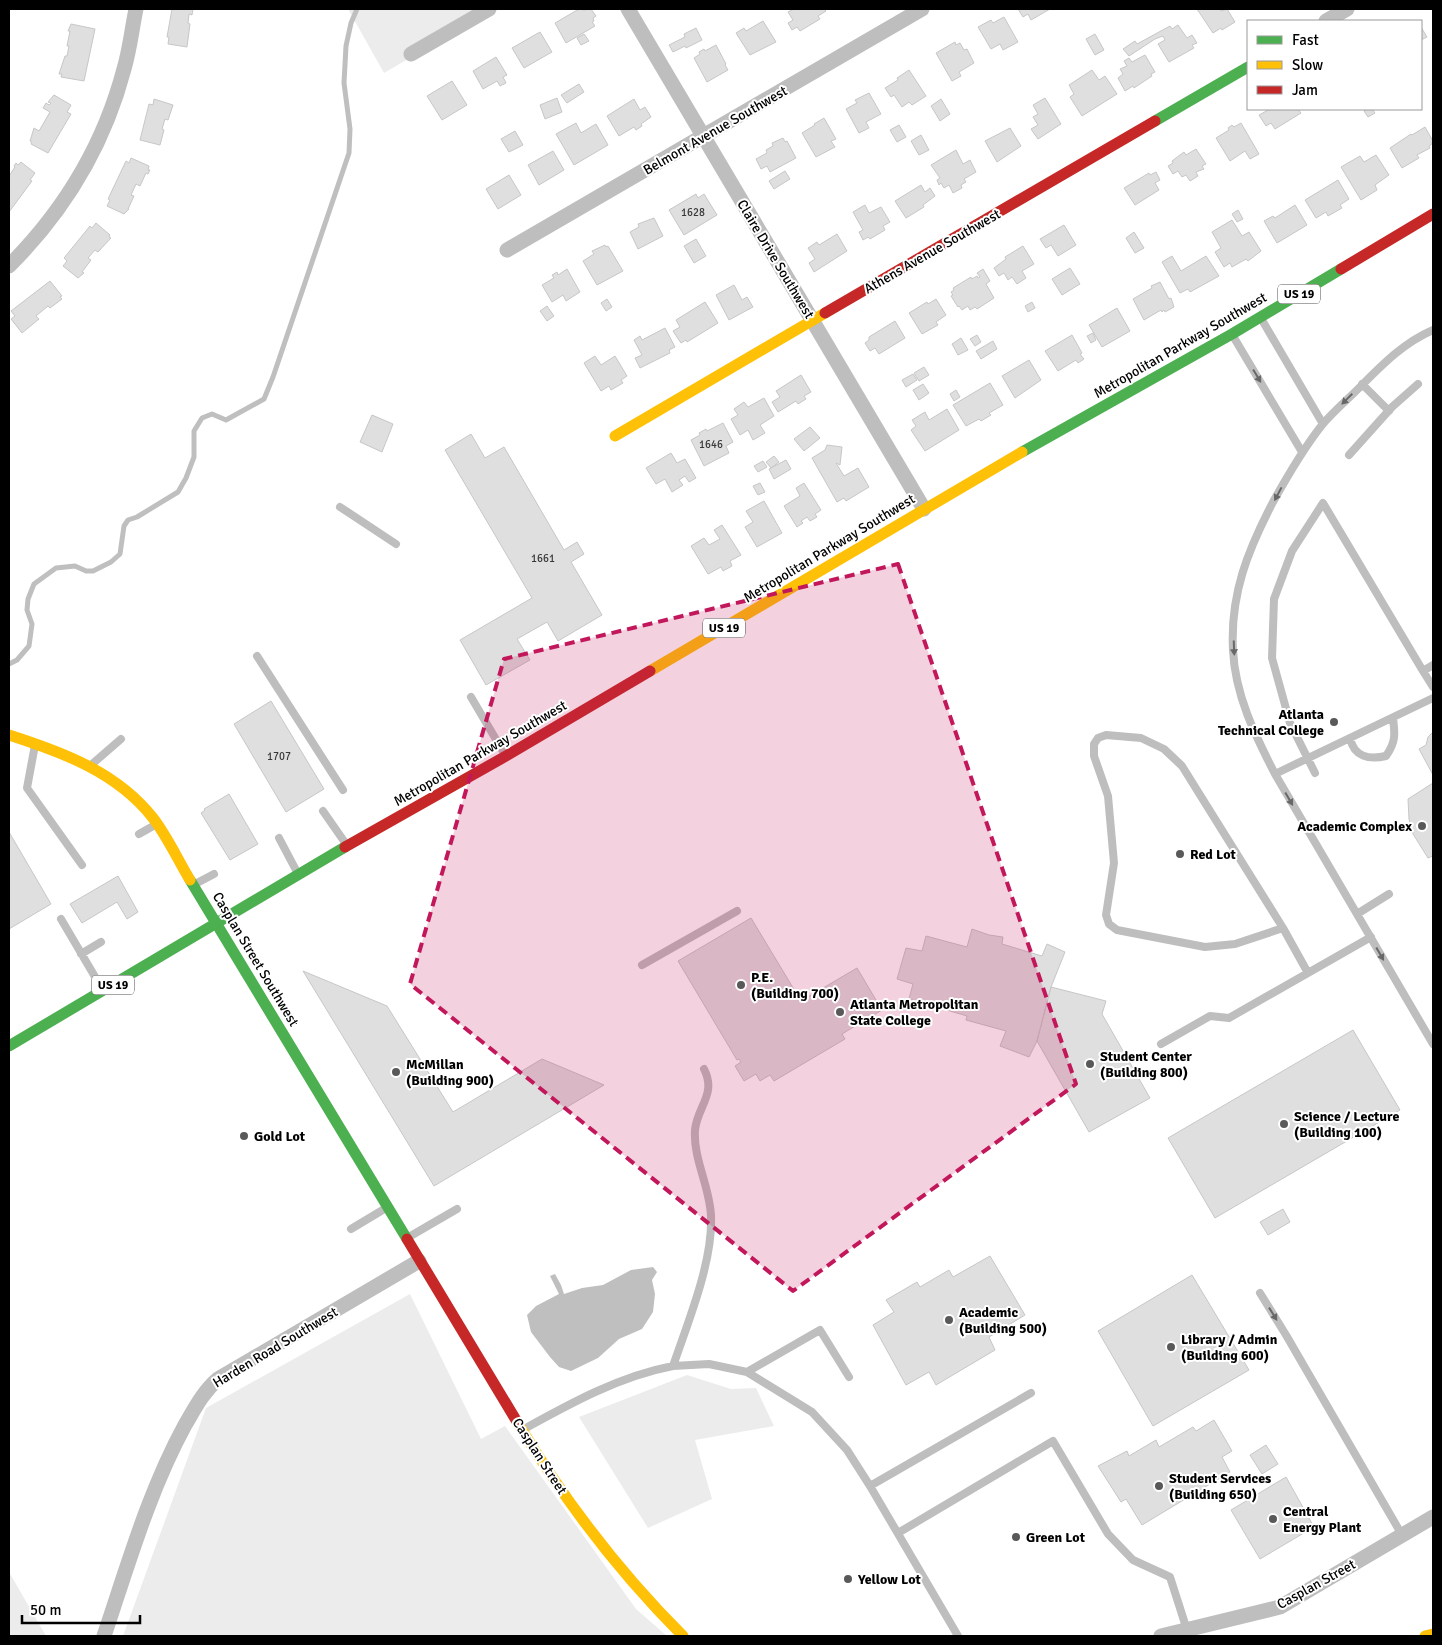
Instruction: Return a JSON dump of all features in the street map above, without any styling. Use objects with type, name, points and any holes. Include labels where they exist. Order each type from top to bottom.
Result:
[{"type":"main road","name":"Athens Avenue Southwest","points":[[615,436],[1247,68]]},
{"type":"main road","name":"Metropolitan Parkway Southwest","points":[[9,1046],[217,924],[298,874],[506,756],[1081,418],[1232,334],[1433,214]]},
{"type":"main road","name":"Casplan Street Southwest","points":[[9,735],[50,747],[91,765],[124,789],[153,818],[419,1260]]},
{"type":"main road","name":"Casplan Street","points":[[419,1260],[522,1430],[596,1538],[648,1601],[683,1636]]},
{"type":"main road","points":[[1425,1636],[1433,1634]]},
{"type":"street","points":[[9,266],[32,243],[64,202],[87,164],[109,117],[125,68],[136,9]]},
{"type":"street","points":[[411,54],[489,9]]},
{"type":"street","name":"Claire Drive Southwest","points":[[628,9],[924,509]]},
{"type":"street","name":"Belmont Avenue Southwest","points":[[508,250],[922,9]]},
{"type":"street","points":[[1328,20],[1347,9]]},
{"type":"street","name":"Harden Road Southwest","points":[[104,1636],[158,1483],[177,1441],[207,1388],[218,1379],[419,1260]]},
{"type":"street","name":"Casplan Street","points":[[1161,1636],[1280,1607],[1433,1517]]},
{"type":"lane","points":[[1260,317],[1323,424]]},
{"type":"lane","points":[[1433,330],[1423,334],[1397,351],[1323,424],[1302,452],[1280,490],[1250,550],[1236,597],[1233,625],[1236,677],[1255,735],[1275,774],[1433,1043]]},
{"type":"lane","points":[[1232,334],[1302,452]]},
{"type":"lane","points":[[1362,384],[1389,411]]},
{"type":"lane","points":[[1349,455],[1389,411],[1418,384]]},
{"type":"lane","points":[[1316,773],[1307,759],[1290,723],[1272,658],[1274,599],[1292,551],[1323,503],[1433,687]]},
{"type":"lane","points":[[340,507],[396,544]]},
{"type":"lane","points":[[257,656],[343,790]]},
{"type":"lane","points":[[1423,671],[1433,665]]},
{"type":"lane","points":[[471,697],[506,756]]},
{"type":"lane","points":[[1275,774],[1433,698]]},
{"type":"lane","points":[[1350,738],[1352,747],[1363,756],[1373,759],[1386,756],[1393,746],[1395,734],[1393,718]]},
{"type":"lane","points":[[1283,928],[1234,944],[1205,946],[1117,930],[1109,924],[1106,915],[1114,863],[1108,796],[1094,756],[1094,744],[1098,738],[1106,735],[1141,738],[1164,749],[1182,766],[1283,928],[1308,973]]},
{"type":"lane","points":[[91,765],[121,739]]},
{"type":"lane","points":[[35,743],[27,788],[82,865]]},
{"type":"lane","points":[[323,811],[348,847]]},
{"type":"lane","points":[[139,834],[156,824]]},
{"type":"lane","points":[[278,838],[298,874]]},
{"type":"lane","points":[[194,885],[214,874]]},
{"type":"lane","points":[[1357,914],[1389,894]]},
{"type":"lane","points":[[642,965],[737,911]]},
{"type":"lane","points":[[61,919],[103,991]]},
{"type":"lane","points":[[1161,1044],[1210,1016],[1229,1018],[1370,937]]},
{"type":"lane","points":[[81,954],[101,942]]},
{"type":"lane","points":[[673,1366],[704,1269],[711,1236],[708,1192],[698,1154],[695,1130],[708,1094],[708,1077],[704,1069]]},
{"type":"lane","points":[[351,1229],[388,1208]]},
{"type":"lane","points":[[406,1238],[457,1208]]},
{"type":"lane","points":[[1260,1293],[1402,1535]]},
{"type":"lane","points":[[747,1372],[820,1330],[849,1377]]},
{"type":"lane","points":[[522,1430],[626,1378],[673,1366],[709,1364],[747,1372],[812,1412],[846,1450],[870,1486],[958,1636]]},
{"type":"lane","points":[[870,1486],[1031,1393]]},
{"type":"lane","points":[[898,1533],[1052,1442],[1108,1534],[1133,1560],[1170,1577],[1187,1630]]},
{"type":"highlighted area","points":[[898,564],[1076,1084],[793,1291],[410,984],[504,659]]},
{"type":"shaded area","points":[[348,9],[494,9],[384,73]]},
{"type":"shaded area","points":[[653,1267],[657,1272],[652,1280],[655,1294],[653,1312],[642,1329],[619,1339],[598,1358],[571,1371],[559,1367],[531,1332],[527,1315],[536,1306],[559,1294],[550,1276],[555,1274],[564,1294],[582,1288],[603,1285],[631,1270]]},
{"type":"shaded area","points":[[410,1294],[481,1439],[505,1426],[636,1609],[667,1636],[123,1636],[206,1408]]},
{"type":"shaded area","points":[[687,1375],[731,1389],[756,1388],[774,1426],[695,1440],[712,1499],[648,1528],[579,1417]]},
{"type":"shaded area","points":[[9,1572],[46,1636],[9,1636]]},
{"type":"building","points":[[172,9],[193,9],[192,15],[189,14],[188,23],[190,24],[187,47],[168,44],[169,37],[167,37]]},
{"type":"building","points":[[579,9],[591,9],[596,16],[592,22],[595,26],[566,43],[555,23]]},
{"type":"building","points":[[794,9],[824,9],[826,11],[818,16],[820,19],[800,31],[797,27],[792,30],[788,23],[793,20],[788,12]]},
{"type":"building","points":[[1018,9],[1050,9],[1031,20],[1028,14],[1023,17]]},
{"type":"building","points":[[1197,9],[1220,9],[1221,11],[1227,9],[1235,22],[1213,33]]},
{"type":"building","points":[[1004,17],[1018,42],[1003,50],[1000,44],[991,49],[978,27],[991,20],[993,23]]},
{"type":"building","points":[[763,21],[776,42],[750,55],[736,33],[744,28],[746,31]]},
{"type":"building","points":[[71,24],[95,29],[84,81],[61,77],[62,74],[59,74],[65,56],[67,56],[70,31],[68,31]]},
{"type":"building","points":[[1178,25],[1187,38],[1192,35],[1197,43],[1192,45],[1194,48],[1169,62],[1158,44],[1165,40],[1163,36],[1129,56],[1123,49],[1135,41],[1137,44],[1170,26],[1172,29]]},
{"type":"building","points":[[696,28],[702,40],[673,52],[669,45],[685,37],[684,34]]},
{"type":"building","points":[[1422,29],[1427,37],[1422,40]]},
{"type":"building","points":[[540,32],[552,52],[524,68],[512,48]]},
{"type":"building","points":[[584,34],[589,41],[581,45],[577,38]]},
{"type":"building","points":[[1095,34],[1104,50],[1095,55],[1086,39]]},
{"type":"building","points":[[955,42],[956,45],[960,43],[964,50],[967,49],[974,63],[959,72],[961,76],[952,81],[936,53]]},
{"type":"building","points":[[716,45],[728,70],[707,82],[694,58],[704,49],[705,51]]},
{"type":"building","points":[[1145,55],[1155,72],[1134,88],[1133,86],[1125,91],[1118,78],[1123,74],[1120,69],[1127,66],[1124,61],[1129,58],[1132,62]]},
{"type":"building","points":[[496,57],[507,75],[503,77],[506,83],[500,86],[497,81],[483,89],[473,71]]},
{"type":"building","points":[[909,70],[926,96],[912,105],[909,102],[902,107],[894,95],[891,97],[885,88]]},
{"type":"building","points":[[1092,70],[1099,80],[1105,76],[1117,94],[1082,116],[1070,97],[1074,94],[1069,85]]},
{"type":"building","points":[[452,81],[467,105],[442,120],[427,96]]},
{"type":"building","points":[[579,84],[584,92],[567,103],[561,95]]},
{"type":"building","points":[[869,93],[881,114],[866,122],[869,128],[859,133],[846,109],[857,103],[855,100]]},
{"type":"building","points":[[54,95],[71,105],[67,112],[71,114],[48,153],[31,144],[32,142],[30,141],[34,128],[39,131],[50,112],[43,108],[46,103],[49,105],[51,103],[48,102]]},
{"type":"building","points":[[557,98],[562,112],[545,119],[540,105]]},
{"type":"building","points":[[1045,98],[1061,124],[1038,139],[1031,129],[1038,125],[1033,117],[1038,114],[1033,105]]},
{"type":"building","points":[[154,99],[173,105],[168,120],[165,119],[160,145],[140,140],[149,104],[153,105]]},
{"type":"building","points":[[634,99],[640,110],[645,107],[651,117],[636,130],[634,127],[619,136],[607,116]]},
{"type":"building","points":[[941,99],[950,114],[940,121],[931,106]]},
{"type":"building","points":[[1268,110],[1299,110],[1301,113],[1275,129],[1271,123],[1266,126],[1259,115]]},
{"type":"building","points":[[1373,110],[1375,113],[1368,117],[1364,111]]},
{"type":"building","points":[[824,118],[836,139],[831,141],[835,147],[816,157],[802,133]]},
{"type":"building","points":[[576,123],[581,133],[596,124],[608,145],[574,165],[556,134]]},
{"type":"building","points":[[1241,123],[1259,154],[1250,159],[1245,151],[1230,161],[1216,138],[1229,130],[1228,128],[1232,125],[1234,127]]},
{"type":"building","points":[[899,125],[906,137],[897,142],[890,130]]},
{"type":"building","points":[[1425,127],[1433,143],[1429,146],[1430,148],[1417,155],[1419,158],[1402,168],[1390,148]]},
{"type":"building","points":[[1010,128],[1021,146],[997,162],[985,141]]},
{"type":"building","points":[[515,131],[523,145],[509,152],[501,139]]},
{"type":"building","points":[[921,135],[929,150],[919,155],[911,141]]},
{"type":"building","points":[[783,138],[785,142],[787,141],[796,158],[770,172],[767,166],[761,169],[756,159],[767,153],[766,150],[773,146],[772,143]]},
{"type":"building","points":[[1196,149],[1206,164],[1202,166],[1204,169],[1196,172],[1198,176],[1190,181],[1186,175],[1182,177],[1178,171],[1173,174],[1168,166],[1173,163],[1172,161],[1184,152],[1186,155]]},
{"type":"building","points":[[956,150],[963,164],[970,160],[976,172],[964,179],[966,182],[961,185],[962,188],[953,193],[949,185],[944,188],[941,183],[939,185],[937,180],[940,178],[931,165]]},
{"type":"building","points":[[553,151],[564,170],[539,185],[528,165]]},
{"type":"building","points":[[1376,155],[1389,175],[1375,185],[1377,190],[1361,200],[1341,167],[1360,156],[1364,162]]},
{"type":"building","points":[[131,158],[149,166],[148,170],[150,170],[148,174],[146,173],[140,186],[136,184],[131,195],[134,196],[129,209],[124,214],[107,206],[110,200],[108,199],[126,161],[129,163]]},
{"type":"building","points":[[21,162],[35,173],[30,180],[32,181],[9,212],[9,176],[16,163],[18,165]]},
{"type":"building","points":[[785,171],[790,179],[774,189],[769,181]]},
{"type":"building","points":[[1156,172],[1160,180],[1155,183],[1159,190],[1135,205],[1124,188],[1149,173],[1150,175]]},
{"type":"building","points":[[509,175],[521,195],[498,209],[486,189]]},
{"type":"building","points":[[1338,180],[1349,199],[1340,205],[1342,208],[1328,216],[1326,212],[1316,218],[1305,200]]},
{"type":"building","points":[[921,185],[925,192],[930,188],[935,196],[923,205],[924,207],[906,218],[895,201]]},
{"type":"building","points":[[696,194],[698,198],[704,194],[717,215],[684,235],[669,210]]},
{"type":"building","points":[[865,205],[869,213],[881,207],[890,222],[883,226],[885,230],[870,239],[868,237],[863,240],[859,232],[863,230],[853,212]]},
{"type":"building","points":[[1295,205],[1307,225],[1277,243],[1264,221],[1273,216],[1275,218]]},
{"type":"building","points":[[1238,210],[1243,219],[1237,222],[1232,214]]},
{"type":"building","points":[[654,218],[663,236],[638,249],[630,232],[639,227],[638,224]]},
{"type":"building","points":[[1232,220],[1242,236],[1249,232],[1261,251],[1248,261],[1246,259],[1232,267],[1230,263],[1224,267],[1215,252],[1221,248],[1212,232]]},
{"type":"building","points":[[96,223],[111,238],[98,252],[95,250],[88,258],[91,260],[82,272],[84,273],[78,278],[63,266],[67,261],[64,258],[90,226],[92,228]]},
{"type":"building","points":[[1064,225],[1076,245],[1058,256],[1051,245],[1046,248],[1040,239]]},
{"type":"building","points":[[1134,232],[1144,248],[1135,253],[1126,238]]},
{"type":"building","points":[[837,234],[847,251],[814,272],[809,263],[815,259],[808,248],[817,242],[819,245]]},
{"type":"building","points":[[696,239],[706,256],[694,263],[684,246]]},
{"type":"building","points":[[605,245],[606,247],[608,246],[623,271],[597,285],[583,261],[594,254],[592,251]]},
{"type":"building","points":[[1023,246],[1034,264],[1022,271],[1026,278],[1017,284],[1012,277],[1008,280],[1004,273],[999,276],[994,268],[1006,259],[1005,257]]},
{"type":"building","points":[[1172,256],[1181,271],[1206,256],[1219,276],[1190,292],[1188,289],[1180,293],[1162,262]]},
{"type":"building","points":[[1070,268],[1080,284],[1062,295],[1052,279]]},
{"type":"building","points":[[567,269],[580,292],[566,301],[563,295],[552,302],[542,285],[554,278],[552,275],[557,272],[558,275]]},
{"type":"building","points":[[983,269],[990,281],[986,284],[994,298],[977,309],[975,307],[970,310],[968,306],[962,310],[951,296],[953,295],[951,292],[954,290],[953,288],[971,277],[972,279],[977,276],[978,278],[980,277],[977,273]]},
{"type":"building","points":[[50,281],[62,296],[60,297],[62,299],[50,308],[48,306],[36,316],[39,319],[22,333],[11,319],[15,316],[11,311]]},
{"type":"building","points":[[1160,282],[1169,299],[1171,298],[1174,307],[1165,312],[1161,310],[1144,320],[1133,299]]},
{"type":"building","points":[[734,285],[742,300],[747,297],[753,307],[729,320],[716,295]]},
{"type":"building","points":[[607,299],[612,307],[606,311],[601,303]]},
{"type":"building","points":[[936,299],[946,315],[936,322],[938,325],[922,334],[909,313]]},
{"type":"building","points":[[705,302],[718,323],[687,342],[686,340],[681,343],[673,331],[680,327],[676,320]]},
{"type":"building","points":[[1032,302],[1035,308],[1028,312],[1025,306]]},
{"type":"building","points":[[547,306],[554,316],[547,321],[540,311]]},
{"type":"building","points":[[1117,308],[1130,331],[1102,347],[1089,325]]},
{"type":"building","points":[[895,321],[905,338],[879,354],[875,348],[870,351],[865,343],[869,340],[869,337]]},
{"type":"building","points":[[665,328],[675,347],[669,350],[670,353],[640,368],[635,358],[642,355],[634,340],[640,336],[642,340]]},
{"type":"building","points":[[1093,333],[1096,340],[1091,343],[1087,336]]},
{"type":"building","points":[[977,335],[981,342],[975,346],[970,339]]},
{"type":"building","points":[[1072,335],[1084,359],[1078,363],[1076,360],[1058,371],[1045,351]]},
{"type":"building","points":[[961,338],[968,350],[958,355],[952,344]]},
{"type":"building","points":[[993,341],[997,349],[981,359],[976,351]]},
{"type":"building","points":[[595,356],[601,365],[615,356],[627,376],[621,380],[623,383],[611,390],[609,386],[601,391],[584,363]]},
{"type":"building","points":[[1029,360],[1041,380],[1015,398],[1002,376]]},
{"type":"building","points":[[924,367],[929,375],[919,381],[914,373]]},
{"type":"building","points":[[913,374],[917,380],[906,387],[902,380]]},
{"type":"building","points":[[801,375],[811,392],[804,396],[806,399],[798,404],[796,401],[778,412],[772,402],[780,397],[776,391]]},
{"type":"building","points":[[990,383],[1003,405],[989,413],[991,415],[981,421],[979,419],[966,426],[953,405]]},
{"type":"building","points":[[923,384],[929,393],[919,400],[913,390]]},
{"type":"building","points":[[956,390],[960,397],[954,401],[950,394]]},
{"type":"building","points":[[764,398],[774,416],[760,425],[765,433],[753,440],[748,430],[740,435],[731,419],[738,415],[734,409],[744,402],[748,407]]},
{"type":"building","points":[[947,409],[959,430],[925,451],[911,430],[916,426],[912,420],[925,412],[929,420]]},
{"type":"building","points":[[372,415],[393,424],[382,452],[360,442]]},
{"type":"building","points":[[723,423],[733,442],[726,446],[729,453],[704,466],[691,440],[706,429],[707,431]]},
{"type":"building","points":[[810,427],[820,438],[804,451],[794,439]]},
{"type":"building","points":[[471,434],[485,458],[504,447],[564,550],[577,542],[584,554],[571,562],[602,615],[558,641],[547,622],[517,639],[530,660],[486,685],[460,640],[532,598],[445,450]]},
{"type":"building","points":[[827,445],[842,447],[840,465],[836,463],[844,476],[858,468],[869,487],[846,501],[844,498],[837,502],[812,458],[825,450]]},
{"type":"building","points":[[671,453],[677,463],[685,459],[696,478],[689,482],[685,476],[679,480],[683,485],[672,492],[665,479],[656,484],[646,468]]},
{"type":"building","points":[[774,456],[779,462],[771,468],[766,462]]},
{"type":"building","points":[[786,460],[791,469],[774,479],[769,469]]},
{"type":"building","points":[[763,461],[767,467],[758,472],[754,466]]},
{"type":"building","points":[[760,483],[765,492],[758,495],[753,486]]},
{"type":"building","points":[[804,483],[821,510],[815,514],[817,517],[810,521],[807,517],[797,527],[784,506],[800,496],[796,488]]},
{"type":"building","points":[[764,501],[782,533],[757,547],[745,527],[753,522],[746,511]]},
{"type":"building","points":[[722,525],[741,555],[730,561],[732,566],[723,571],[721,567],[708,574],[691,546],[704,538],[709,545],[720,539],[714,530]]},
{"type":"building","points":[[271,701],[324,789],[286,812],[234,724]]},
{"type":"building","points":[[1433,732],[1433,775],[1419,749],[1426,745],[1428,737]]},
{"type":"building","name":"Academic Complex","points":[[1433,783],[1433,856],[1428,858],[1413,834],[1409,819],[1408,799]]},
{"type":"building","points":[[229,794],[258,844],[230,860],[201,813],[204,809]]},
{"type":"building","points":[[9,832],[51,904],[9,929]]},
{"type":"building","points":[[118,876],[138,912],[127,919],[117,902],[82,923],[70,904]]},
{"type":"building","name":"P.E. (Building 700)","points":[[751,918],[801,1001],[857,968],[882,1010],[842,1034],[845,1039],[774,1081],[770,1075],[760,1081],[756,1074],[744,1081],[735,1066],[741,1062],[739,1059],[737,1060],[678,961]]},
{"type":"building","points":[[972,929],[989,935],[1003,937],[1002,944],[1042,956],[1047,944],[1065,952],[1051,987],[1037,1041],[1029,1057],[1000,1046],[1006,1031],[966,1020],[967,1016],[909,999],[913,984],[897,979],[906,948],[922,951],[926,936],[967,947]]},
{"type":"building","name":"McMillan (Building 900)","points":[[303,971],[387,1006],[453,1112],[542,1059],[604,1085],[434,1186]]},
{"type":"building","name":"Student Center (Building 800)","points":[[1051,987],[1106,1001],[1102,1014],[1150,1098],[1089,1132],[1037,1041]]},
{"type":"building","name":"Science / Lecture (Building 100)","points":[[1353,1030],[1400,1110],[1215,1218],[1168,1138]]},
{"type":"building","points":[[1283,1209],[1290,1222],[1268,1235],[1260,1222]]},
{"type":"building","name":"Academic (Building 500)","points":[[990,1256],[1025,1315],[989,1337],[995,1350],[936,1385],[929,1372],[906,1385],[873,1325],[894,1312],[886,1300],[917,1282],[920,1287],[949,1270],[953,1277]]},
{"type":"building","name":"Library / Admin (Building 600)","points":[[1192,1275],[1249,1370],[1153,1426],[1098,1331]]},
{"type":"building","name":"Student Services (Building 650)","points":[[1214,1420],[1232,1451],[1222,1457],[1230,1472],[1142,1525],[1126,1499],[1121,1502],[1098,1466],[1127,1451],[1129,1456],[1156,1440],[1159,1447],[1193,1427],[1196,1431]]},
{"type":"building","points":[[1266,1445],[1278,1464],[1262,1474],[1250,1455]]},
{"type":"building","name":"Central Energy Plant","points":[[1286,1477],[1314,1527],[1260,1559],[1231,1510]]},
{"type":"waterway","points":[[9,664],[17,660],[29,646],[32,624],[27,610],[28,599],[34,584],[56,568],[75,566],[86,571],[93,571],[111,562],[120,554],[124,526],[128,520],[137,517],[178,492],[194,457],[194,431],[202,418],[212,414],[226,420],[264,399],[349,153],[350,129],[344,83],[346,46],[351,23],[357,9]]},
{"type":"traffic: fast","points":[[1155,121],[1247,68]]},
{"type":"traffic: fast","points":[[1022,452],[1232,334],[1341,269]]},
{"type":"traffic: fast","points":[[9,1046],[345,847]]},
{"type":"traffic: fast","points":[[190,880],[407,1239]]},
{"type":"traffic: slow","points":[[615,436],[825,313]]},
{"type":"traffic: slow","points":[[650,671],[1022,452]]},
{"type":"traffic: slow","points":[[9,735],[68,757],[106,776],[123,788],[153,818],[168,840],[190,880]]},
{"type":"traffic: slow","points":[[519,1425],[574,1509],[637,1587],[683,1636]]},
{"type":"traffic: slow","points":[[1425,1636],[1433,1634]]},
{"type":"traffic: jam","points":[[825,313],[1155,121]]},
{"type":"traffic: jam","points":[[1341,269],[1433,214]]},
{"type":"traffic: jam","points":[[345,847],[506,756],[650,671]]},
{"type":"traffic: jam","points":[[407,1239],[519,1425]]},
{"type":"place","name":"Atlanta Technical College","points":[[1334,722]]},
{"type":"place","name":"Academic Complex","points":[[1422,826]]},
{"type":"place","name":"Red Lot","points":[[1180,854]]},
{"type":"place","name":"P.E. (Building 700)","points":[[741,985]]},
{"type":"place","name":"Atlanta Metropolitan State College","points":[[840,1012]]},
{"type":"place","name":"Student Center (Building 800)","points":[[1090,1064]]},
{"type":"place","name":"McMillan (Building 900)","points":[[396,1072]]},
{"type":"place","name":"Science / Lecture (Building 100)","points":[[1284,1124]]},
{"type":"place","name":"Gold Lot","points":[[244,1136]]},
{"type":"place","name":"Academic (Building 500)","points":[[949,1320]]},
{"type":"place","name":"Library / Admin (Building 600)","points":[[1171,1347]]},
{"type":"place","name":"Student Services (Building 650)","points":[[1159,1486]]},
{"type":"place","name":"Central Energy Plant","points":[[1273,1519]]},
{"type":"place","name":"Green Lot","points":[[1016,1537]]},
{"type":"place","name":"Yellow Lot","points":[[848,1579]]}]
